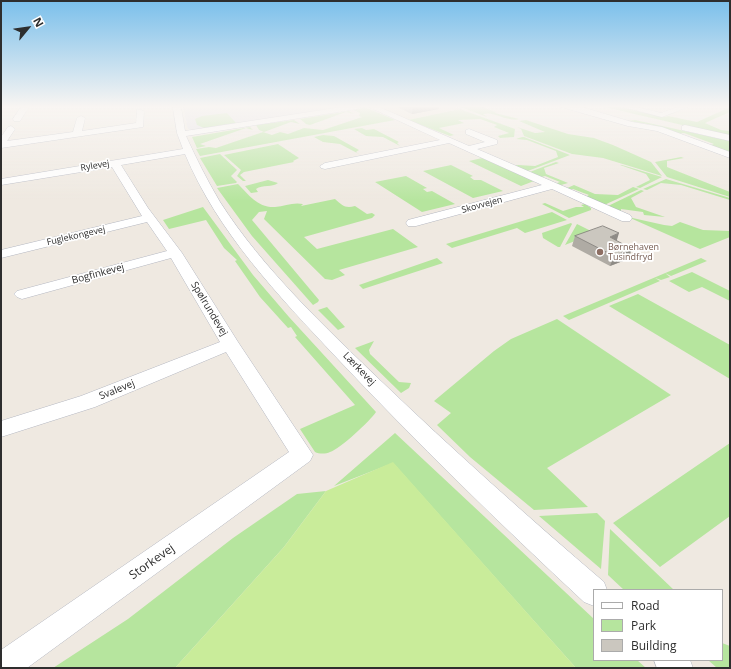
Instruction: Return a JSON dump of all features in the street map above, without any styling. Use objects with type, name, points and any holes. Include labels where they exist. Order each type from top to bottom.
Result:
[{"type":"street","points":[[1,145],[48,138]]},
{"type":"street","name":"Lærkevej","points":[[184,138],[208,189],[262,267],[446,457],[512,519],[593,591]]},
{"type":"street","points":[[442,138],[626,218]]},
{"type":"street","points":[[467,149],[494,142],[485,138]]},
{"type":"street","points":[[684,138],[730,155]]},
{"type":"street","points":[[325,166],[448,141]]},
{"type":"street","name":"Rylevej","points":[[1,182],[189,151]]},
{"type":"street","name":"Spølrundevej","points":[[115,163],[150,218],[175,253],[230,344],[302,455]]},
{"type":"street","name":"Skovvejen","points":[[412,223],[552,186]]},
{"type":"street","name":"Fuglekongevej","points":[[1,254],[150,218]]},
{"type":"street","name":"Bogfinkevej","points":[[22,294],[175,253]]},
{"type":"street","name":"Svalevej","points":[[1,429],[39,419],[86,403],[230,344]]},
{"type":"street","name":"Storkevej","points":[[1,668],[302,455]]},
{"type":"street","points":[[670,661],[678,668]]},
{"type":"green space","points":[[193,138],[217,138],[200,144],[206,146],[197,148]]},
{"type":"green space","points":[[245,138],[296,138],[200,156],[196,149],[209,147],[216,148]]},
{"type":"green space","points":[[316,138],[338,138],[359,150],[356,152],[359,154],[340,144],[323,142]]},
{"type":"green space","points":[[385,138],[392,138],[399,142],[397,143],[400,146]]},
{"type":"green space","points":[[527,138],[570,155],[525,172],[512,166],[535,166],[558,157],[556,151],[527,140],[516,139]]},
{"type":"green space","points":[[530,138],[595,138],[651,162],[662,176],[603,158],[572,154]]},
{"type":"green space","points":[[698,138],[717,138],[730,141],[730,153],[710,145],[714,144]]},
{"type":"green space","points":[[278,144],[299,158],[293,161],[294,162],[244,172],[240,175],[246,181],[243,181],[237,176],[241,170],[224,155]]},
{"type":"green space","points":[[220,154],[237,170],[231,176],[237,182],[236,183],[217,186],[200,158]]},
{"type":"green space","points":[[681,157],[684,158],[667,161],[667,167],[730,192],[730,197],[667,177],[655,162]]},
{"type":"green space","points":[[482,158],[534,181],[521,186],[469,161]]},
{"type":"green space","points":[[556,162],[559,163],[544,168],[546,174],[568,183],[561,185],[554,184],[560,182],[545,176],[538,178],[527,173]]},
{"type":"green space","points":[[451,165],[473,176],[470,177],[474,180],[481,180],[503,191],[473,198],[423,171]]},
{"type":"green space","points":[[620,165],[662,177],[640,188],[636,187],[650,180],[646,174]]},
{"type":"green space","points":[[406,176],[427,188],[423,189],[427,192],[432,191],[455,204],[422,212],[375,182]]},
{"type":"green space","points":[[666,179],[730,198],[730,200],[681,185],[661,183],[647,190],[643,189]]},
{"type":"green space","points":[[268,180],[278,183],[256,189],[258,192],[251,193],[245,186]]},
{"type":"green space","points":[[238,184],[254,200],[269,207],[296,203],[303,204],[301,206],[335,199],[344,206],[355,206],[367,214],[372,213],[375,215],[372,218],[304,237],[317,249],[393,229],[418,247],[339,270],[345,275],[332,280],[325,279],[264,219],[267,211],[259,212],[252,220],[319,300],[313,305],[252,236],[217,188]]},
{"type":"green space","points":[[574,185],[595,194],[618,195],[633,187],[639,189],[602,206],[583,198],[589,195],[573,189],[565,189]]},
{"type":"green space","points":[[641,190],[644,191],[631,198],[636,207],[665,217],[644,215],[643,212],[621,209],[621,212],[606,207]]},
{"type":"green space","points":[[545,203],[563,211],[576,207],[584,207],[581,205],[585,204],[591,208],[591,210],[569,218],[542,204]]},
{"type":"green space","points":[[203,207],[253,275],[289,317],[376,412],[368,422],[335,450],[328,453],[315,452],[300,429],[355,405],[295,337],[297,336],[291,327],[288,328],[260,297],[235,261],[237,260],[224,248],[206,220],[169,229],[163,220]]},
{"type":"green space","points":[[552,212],[567,220],[525,233],[517,228],[452,248],[446,244]]},
{"type":"green space","points":[[628,217],[664,225],[672,226],[680,222],[703,230],[730,231],[730,237],[700,249]]},
{"type":"green space","points":[[571,223],[572,224],[560,247],[543,238],[542,233]]},
{"type":"green space","points":[[577,224],[595,233],[565,245]]},
{"type":"green space","points":[[437,258],[443,263],[363,289],[359,285]]},
{"type":"green space","points":[[701,258],[707,261],[671,276],[665,273]]},
{"type":"green space","points":[[692,272],[730,291],[730,301],[702,287],[689,292],[669,281]]},
{"type":"green space","points":[[665,273],[670,277],[661,280],[655,278],[660,281],[569,320],[563,316]]},
{"type":"green space","points":[[638,294],[730,345],[730,379],[609,306]]},
{"type":"green space","points":[[327,307],[345,327],[338,330],[318,310]]},
{"type":"green space","points":[[557,319],[671,395],[547,468],[588,507],[534,510],[470,457],[437,425],[451,413],[434,401],[494,351],[511,339]]},
{"type":"green space","points":[[374,341],[369,350],[370,354],[399,382],[411,383],[409,388],[401,393],[355,348]]},
{"type":"green space","points":[[395,433],[593,618],[593,661],[638,661],[646,668],[576,668],[393,463],[334,486]]},
{"type":"green space","points":[[730,443],[730,516],[660,567],[613,523]]},
{"type":"green space","points":[[393,462],[576,668],[175,668],[284,547],[326,491]]},
{"type":"green space","points":[[326,491],[284,547],[175,668],[53,668],[128,619],[233,538],[297,494]]},
{"type":"green space","points":[[597,513],[605,521],[601,569],[539,516]]},
{"type":"green space","points":[[610,529],[673,589],[623,589],[608,575]]},
{"type":"green space","points":[[723,643],[730,646],[730,668],[717,668],[709,661],[723,661]]},
{"type":"building","points":[[603,226],[619,233],[610,237],[632,249],[614,256],[575,236]]},
{"type":"place","name":"Børnehaven Tusindfryd","points":[[600,252]]}]
